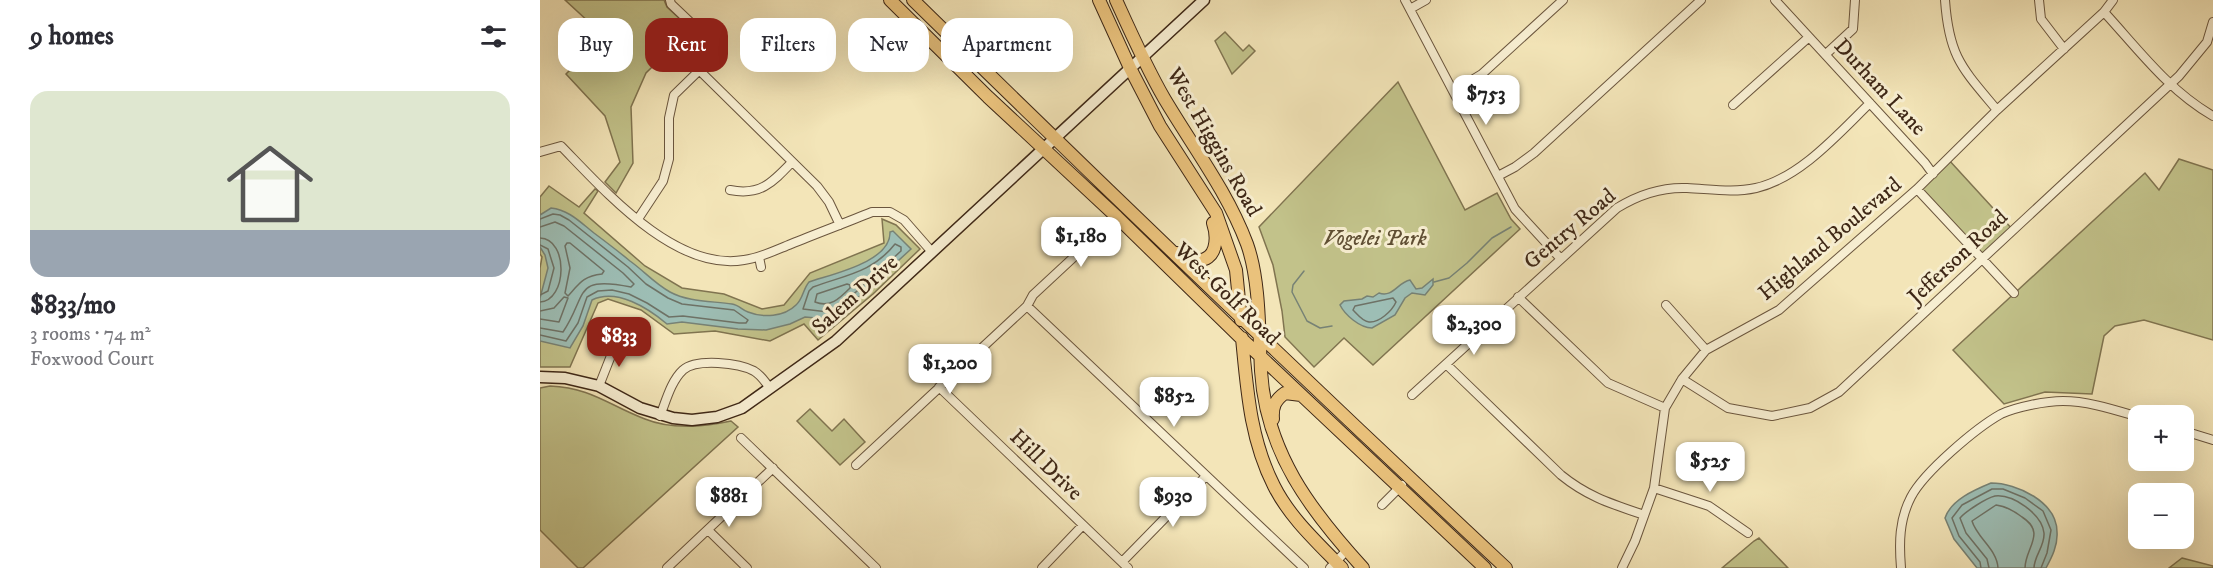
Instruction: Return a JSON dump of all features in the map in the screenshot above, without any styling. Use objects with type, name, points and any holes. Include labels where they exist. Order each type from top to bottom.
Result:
[{"type":"main road","name":"West Golf Road","points":[[890,0],[988,97],[1485,568]]},
{"type":"main road","name":"West Golf Road","points":[[913,0],[1054,140],[1506,568]]},
{"type":"main road","name":"West Higgins Road","points":[[1099,0],[1160,126],[1216,213],[1232,254],[1236,270],[1253,430],[1261,456],[1275,488],[1293,514],[1336,566]]},
{"type":"main road","name":"West Higgins Road","points":[[1116,0],[1142,57],[1164,97],[1216,179],[1248,247],[1260,337],[1265,403],[1278,448],[1295,482],[1316,513],[1363,568]]},
{"type":"main road","points":[[1171,251],[1197,260],[1209,256],[1214,250],[1216,231],[1203,194]]},
{"type":"main road","points":[[1273,432],[1272,412],[1275,401],[1285,393],[1301,395]]},
{"type":"street","points":[[670,0],[670,4],[686,18]]},
{"type":"street","name":"Salem Drive","points":[[540,377],[566,378],[599,386],[660,416],[692,420],[717,417],[742,408],[836,341],[1204,0]]},
{"type":"street","points":[[1405,0],[1521,216],[1560,258]]},
{"type":"street","points":[[1410,9],[1426,0]]},
{"type":"street","points":[[1454,91],[1482,74],[1563,0]]},
{"type":"street","points":[[1498,176],[1534,153],[1701,0]]},
{"type":"street","name":"Durham Lane","points":[[1775,0],[1933,174]]},
{"type":"street","points":[[1826,54],[1853,29],[1855,0]]},
{"type":"street","points":[[1945,0],[1949,36],[1958,61],[1997,110]]},
{"type":"street","points":[[2039,0],[2041,19],[2064,49]]},
{"type":"street","name":"Highland Boulevard","points":[[1622,568],[1654,488],[1665,408],[1682,379],[1706,350],[1779,310],[1917,189],[1997,110],[2104,12],[2113,0]]},
{"type":"street","points":[[2104,12],[2170,84],[2184,97],[2213,116]]},
{"type":"street","name":"Jefferson Road","points":[[1682,379],[1728,408],[1772,416],[1810,408],[1839,392],[2170,84],[2194,60],[2207,42],[2213,22]]},
{"type":"street","points":[[1733,105],[1809,37]]},
{"type":"street","points":[[638,219],[663,181],[669,159],[669,118],[674,94],[699,72]]},
{"type":"street","points":[[701,72],[817,186],[829,202],[840,225]]},
{"type":"street","name":"Gentry Road","points":[[1412,395],[1617,208],[1639,197],[1672,188],[1744,190],[1784,178],[1808,161],[1870,103]]},
{"type":"street","points":[[540,152],[561,146],[614,200],[638,219],[674,246],[709,259],[726,262],[759,257],[872,212],[890,212],[904,220],[932,252]]},
{"type":"street","points":[[730,190],[746,194],[769,186],[792,162]]},
{"type":"street","points":[[1917,189],[2014,293]]},
{"type":"street","points":[[856,465],[1027,306],[1037,291],[1117,217]]},
{"type":"street","points":[[759,257],[761,267]]},
{"type":"street","points":[[1518,297],[1608,383],[1665,408]]},
{"type":"street","points":[[1666,305],[1706,350]]},
{"type":"street","points":[[1027,306],[1304,568]]},
{"type":"street","points":[[599,386],[614,348],[624,339]]},
{"type":"street","points":[[660,416],[677,377],[683,370],[697,363],[708,362],[750,369],[760,374],[770,388]]},
{"type":"street","points":[[1446,364],[1575,486],[1591,496],[1644,515]]},
{"type":"street","name":"Hill Drive","points":[[939,387],[1128,568]]},
{"type":"street","points":[[1901,568],[1898,540],[1911,496],[1931,471],[1980,427],[2003,413],[2047,402],[2086,403],[2128,414]]},
{"type":"street","points":[[2194,434],[2213,440]]},
{"type":"street","points":[[741,438],[876,568]]},
{"type":"street","points":[[667,568],[773,468]]},
{"type":"street","points":[[1122,562],[1206,476]]},
{"type":"street","points":[[1382,505],[1410,478]]},
{"type":"street","points":[[1654,488],[1709,506],[1748,533]]},
{"type":"street","points":[[1042,568],[1083,525]]},
{"type":"street","points":[[708,530],[747,568]]},
{"type":"street","points":[[1336,566],[1347,550]]},
{"type":"green space","points":[[565,0],[664,0],[667,7],[679,18],[645,18],[645,72],[647,72],[631,107],[633,163],[616,193],[605,182],[620,162],[605,116],[566,74],[568,72],[633,72],[633,18],[584,18]]},
{"type":"green space","points":[[1225,32],[1243,51],[1249,45],[1255,51],[1232,74],[1215,41]]},
{"type":"green space","name":"Vogelei Park","points":[[1398,82],[1465,210],[1497,193],[1511,219],[1520,229],[1373,365],[1344,338],[1314,367],[1285,337],[1273,265],[1259,227]]},
{"type":"green space","points":[[1948,159],[2013,230],[1982,258],[1917,189]]},
{"type":"green space","points":[[2179,159],[2213,170],[2213,340],[2144,320],[2115,326],[2104,336],[2092,394],[2045,392],[2004,404],[1953,350],[2145,173],[2159,190]]},
{"type":"green space","points":[[549,186],[579,207],[595,189],[598,191],[584,213],[645,266],[682,288],[724,294],[762,309],[784,305],[810,273],[884,243],[882,219],[896,225],[920,249],[873,294],[818,340],[804,324],[770,341],[715,331],[674,334],[641,310],[608,299],[598,303],[570,367],[540,367],[542,257],[540,254],[540,197]]},
{"type":"green space","points":[[565,387],[589,394],[632,414],[666,425],[710,425],[731,421],[738,427],[583,568],[578,568],[540,530],[540,388]]},
{"type":"green space","points":[[810,409],[832,431],[844,419],[865,442],[840,465],[797,421]]},
{"type":"green space","points":[[1759,538],[1788,568],[1722,568],[1754,541]]},
{"type":"green space","points":[[2182,558],[2213,566],[2213,568],[2169,568]]},
{"type":"water","points":[[551,208],[574,217],[670,292],[692,299],[734,305],[760,315],[786,312],[798,303],[809,282],[845,271],[871,259],[888,242],[890,232],[893,231],[911,249],[838,316],[828,319],[805,317],[790,324],[766,330],[682,322],[667,324],[642,306],[622,298],[602,297],[592,300],[583,326],[570,348],[540,341],[540,298],[548,268],[545,255],[540,247],[540,215]]},
{"type":"water","points":[[1433,279],[1433,285],[1425,295],[1412,293],[1405,298],[1395,315],[1372,328],[1353,320],[1340,305],[1344,301],[1392,292],[1410,280],[1416,289],[1422,288]]},
{"type":"water","points":[[1991,483],[2012,486],[2034,496],[2050,512],[2055,521],[2057,542],[2046,568],[1977,568],[1954,539],[1945,518],[1948,512],[1964,496]]},
{"type":"waterway","points":[[1434,282],[1449,278],[1492,238],[1511,227]]},
{"type":"waterway","points":[[1304,271],[1293,285],[1292,292],[1307,321],[1320,328],[1332,326]]}]
